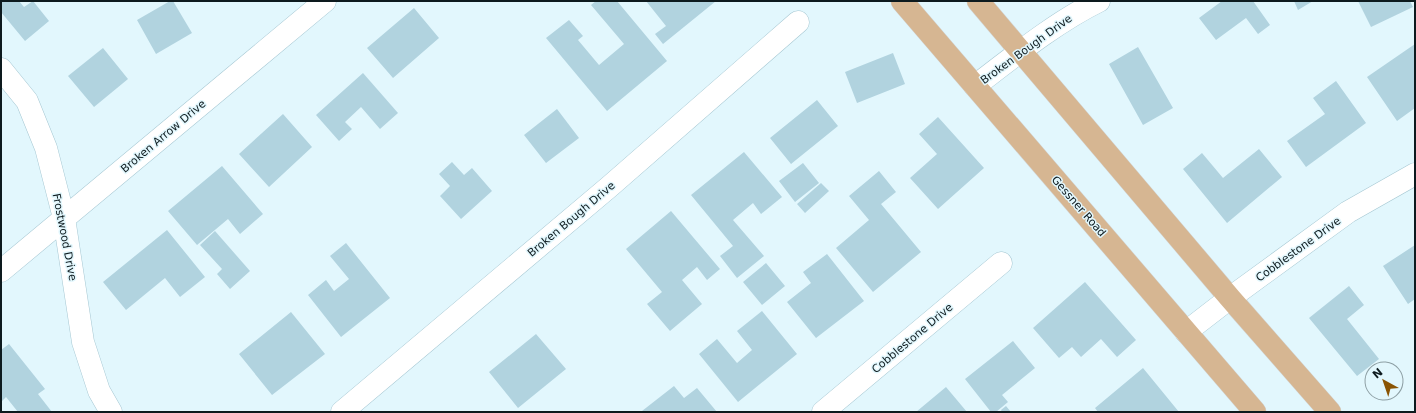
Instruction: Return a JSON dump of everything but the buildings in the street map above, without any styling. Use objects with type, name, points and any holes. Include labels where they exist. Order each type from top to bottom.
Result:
[{"type":"main road","name":"Gessner Road","points":[[902,1],[1255,412]]},
{"type":"main road","points":[[978,1],[1230,298],[1330,412]]},
{"type":"street","name":"Broken Arrow Drive","points":[[1,271],[325,1]]},
{"type":"street","name":"Broken Bough Drive","points":[[975,86],[1020,52],[1082,9],[1099,1]]},
{"type":"street","name":"Broken Bough Drive","points":[[342,412],[609,187],[798,22]]},
{"type":"street","name":"Frostwood Drive","points":[[1,69],[27,101],[46,148],[64,218],[84,342],[99,391],[111,412]]},
{"type":"street","name":"Cobblestone Drive","points":[[1186,332],[1348,212],[1415,174]]},
{"type":"street","name":"Cobblestone Drive","points":[[823,412],[1001,264]]}]
